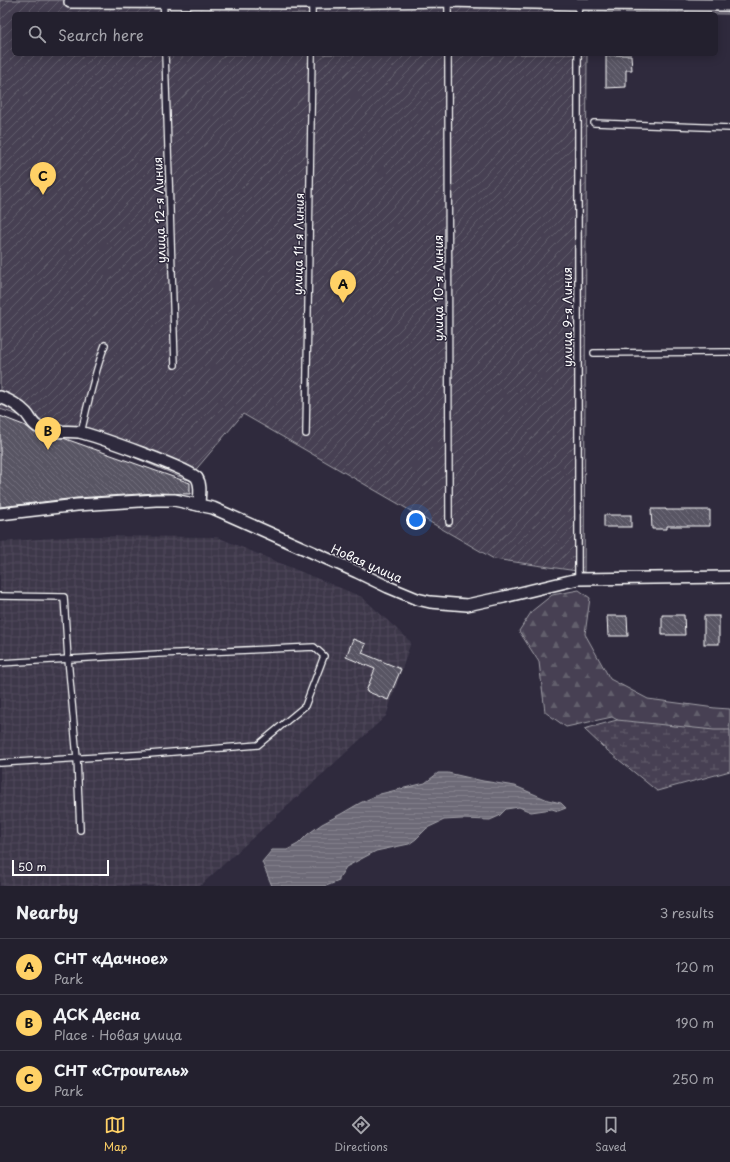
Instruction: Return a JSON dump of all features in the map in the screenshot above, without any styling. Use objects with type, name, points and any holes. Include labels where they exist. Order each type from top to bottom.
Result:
[{"type":"street","points":[[70,2],[163,6],[312,6],[448,0],[578,6],[725,3]]},
{"type":"street","points":[[0,397],[27,414],[34,425],[40,429],[55,432],[81,433],[145,454],[189,472],[197,477],[200,487],[199,505]]},
{"type":"street","name":"Новая улица","points":[[0,514],[77,505],[156,500],[174,500],[199,505],[213,508],[388,587],[417,599],[430,602],[467,604],[504,597],[578,579],[730,577]]},
{"type":"lane","points":[[448,0],[448,12]]},
{"type":"lane","name":"улица 12-я Линия","points":[[165,56],[176,364]]},
{"type":"lane","name":"улица 11-я Линия","points":[[306,434],[312,56]]},
{"type":"lane","name":"улица 10-я Линия","points":[[448,56],[449,522]]},
{"type":"lane","name":"улица 9-я Линия","points":[[578,56],[578,579]]},
{"type":"lane","points":[[594,123],[730,128]]},
{"type":"lane","points":[[81,433],[98,362],[105,345]]},
{"type":"lane","points":[[594,353],[730,352]]},
{"type":"lane","points":[[0,596],[64,597],[77,758],[80,830]]},
{"type":"lane","points":[[0,663],[158,654],[314,648],[324,656],[305,706],[258,745],[0,763]]},
{"type":"shaded area","points":[[80,536],[217,537],[362,597],[411,642],[386,716],[200,886],[0,886],[0,542]]},
{"type":"shaded area","points":[[438,773],[448,773],[515,786],[548,800],[561,803],[566,808],[558,811],[552,809],[531,812],[519,807],[506,809],[499,816],[490,820],[444,820],[427,828],[409,844],[376,851],[346,867],[339,878],[339,881],[326,886],[272,886],[262,862],[272,850],[287,850],[298,844],[308,834],[322,824],[360,803],[380,794],[425,783]]},
{"type":"green space","points":[[0,0],[730,0],[730,14],[718,14],[718,12],[12,12],[12,56],[587,56],[584,572],[494,559],[243,414],[187,480],[103,444],[0,409]]},
{"type":"green space","points":[[579,590],[590,598],[585,634],[610,679],[648,699],[730,709],[730,741],[686,757],[612,717],[566,727],[545,712],[539,662],[519,631],[532,611],[552,595]]},
{"type":"green space","points":[[617,720],[714,730],[730,730],[730,771],[657,791],[602,746],[584,729]]},
{"type":"building","points":[[606,56],[631,56],[632,70],[626,70],[626,87],[606,88]]},
{"type":"building","points":[[0,416],[26,426],[33,432],[42,436],[63,438],[190,483],[190,494],[156,493],[77,498],[0,507]]},
{"type":"building","points":[[651,509],[710,510],[710,526],[667,526],[667,529],[652,529]]},
{"type":"building","points":[[604,515],[631,515],[631,527],[604,527]]},
{"type":"building","points":[[662,615],[684,615],[685,635],[662,635]]},
{"type":"building","points":[[607,616],[627,616],[628,636],[608,636]]},
{"type":"building","points":[[704,616],[719,616],[719,644],[704,644]]},
{"type":"building","points":[[353,639],[366,644],[362,653],[401,669],[388,700],[366,691],[375,669],[346,657]]},
{"type":"place","name":"СНТ «Строитель»","points":[[43,195]]},
{"type":"place","name":"СНТ «Дачное»","points":[[343,303]]},
{"type":"place","name":"ДСК Десна","points":[[48,450]]}]
